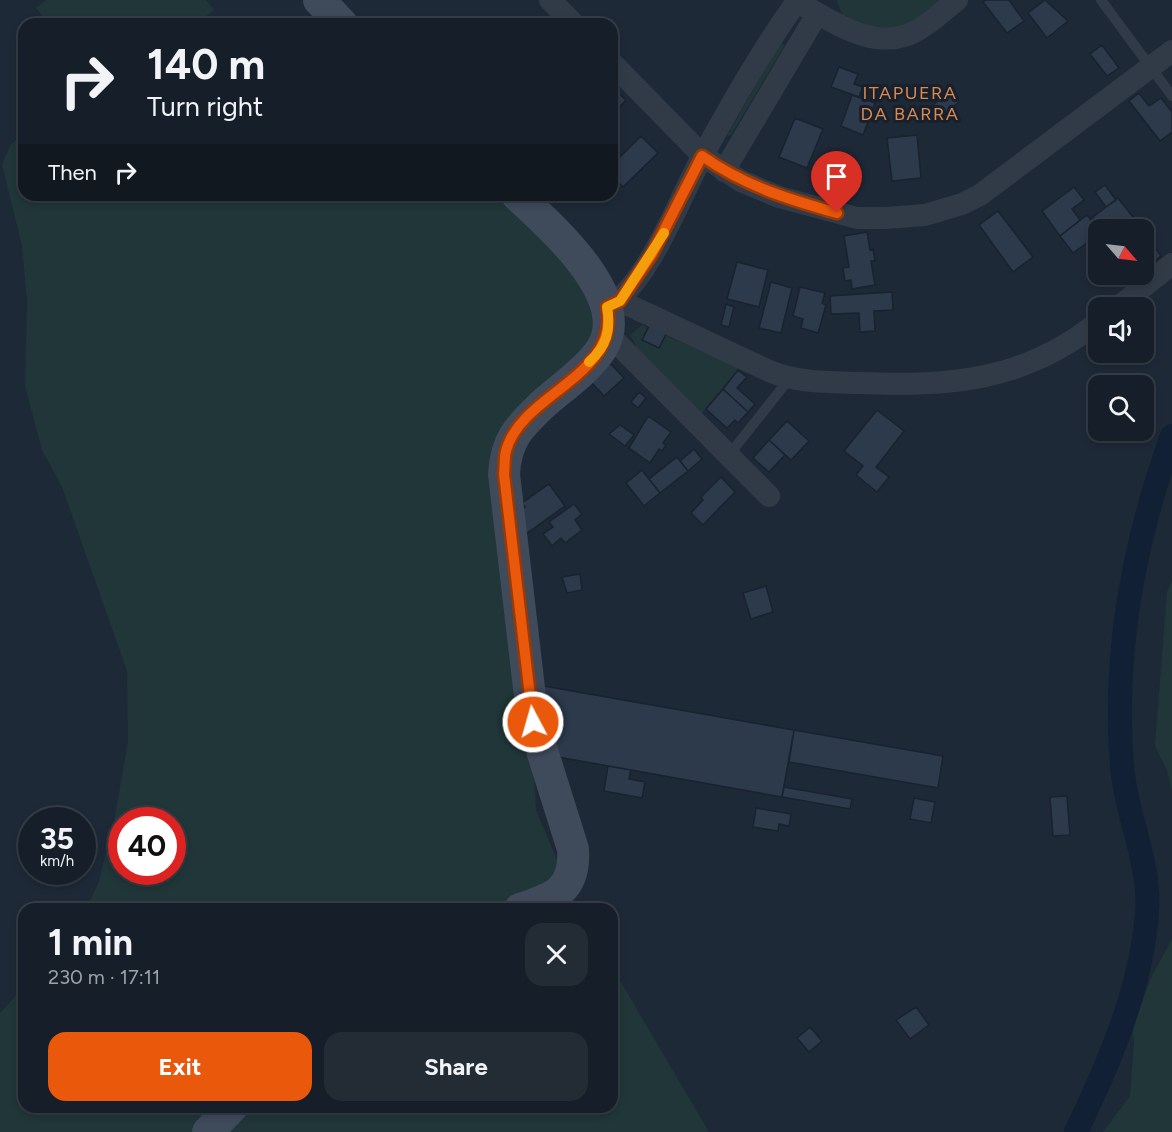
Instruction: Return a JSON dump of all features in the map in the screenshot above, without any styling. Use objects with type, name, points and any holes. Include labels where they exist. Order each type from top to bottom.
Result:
[{"type":"street","points":[[319,0],[336,18]]},
{"type":"street","points":[[536,903],[554,896],[564,888],[574,863],[573,849],[533,722],[504,474],[506,450],[524,423],[595,357],[612,314],[667,228],[702,156],[798,1],[817,14],[860,35],[887,38],[916,31],[957,0]]},
{"type":"street","points":[[555,2],[569,18]]},
{"type":"street","points":[[724,171],[817,14]]},
{"type":"street","points":[[618,69],[702,156],[724,171],[779,197],[857,218],[925,215],[962,204],[996,184],[1172,51]]},
{"type":"street","points":[[523,201],[576,253],[612,314],[729,455],[769,495]]},
{"type":"street","points":[[1131,297],[1172,264]]},
{"type":"street","points":[[612,314],[790,378],[922,385],[955,383],[987,377],[1046,355],[1066,345],[1088,329]]},
{"type":"street","points":[[208,1132],[226,1113]]},
{"type":"lane","points":[[1101,0],[1172,96]]},
{"type":"lane","points":[[729,455],[790,378]]},
{"type":"green space","points":[[46,0],[206,0],[214,10],[204,18],[44,18],[36,8]]},
{"type":"green space","points":[[836,0],[943,0],[910,25],[879,31],[843,15]]},
{"type":"green space","points":[[783,43],[784,47],[731,135],[727,136],[779,44]]},
{"type":"green space","points":[[18,139],[18,201],[509,201],[563,255],[590,295],[598,335],[515,423],[536,810],[575,903],[89,903],[98,884],[108,847],[108,885],[186,885],[186,807],[117,807],[128,741],[127,671],[62,487],[42,450],[25,386],[27,301],[22,246],[2,164],[11,144]]},
{"type":"green space","points":[[642,325],[740,368],[698,418],[637,348],[630,335]]},
{"type":"green space","points":[[1172,581],[1172,792],[1167,770],[1155,746],[1167,592]]},
{"type":"green space","points":[[1172,939],[1172,1132],[1103,1132],[1130,1096],[1134,1041],[1132,1027],[1152,976]]},
{"type":"green space","points":[[618,977],[709,1132],[0,1132],[0,1013],[18,994],[18,1113],[618,1113]]},
{"type":"building","points":[[1009,0],[1024,21],[1007,33],[983,2]]},
{"type":"building","points":[[1045,0],[1068,21],[1047,38],[1028,13]]},
{"type":"building","points":[[1102,45],[1119,68],[1107,76],[1090,54]]},
{"type":"building","points":[[839,67],[858,74],[854,84],[863,87],[859,97],[831,87]]},
{"type":"building","points":[[951,91],[959,102],[933,123],[924,112]]},
{"type":"building","points":[[618,93],[626,100],[618,109]]},
{"type":"building","points":[[1139,93],[1149,106],[1161,98],[1172,112],[1172,132],[1160,141],[1129,101]]},
{"type":"building","points":[[852,95],[875,103],[863,135],[841,126]]},
{"type":"building","points":[[795,118],[823,129],[807,168],[779,157]]},
{"type":"building","points":[[917,135],[921,178],[892,181],[887,138]]},
{"type":"building","points":[[641,136],[658,153],[623,187],[618,182],[618,159]]},
{"type":"building","points":[[1105,185],[1116,200],[1106,207],[1095,192]]},
{"type":"building","points":[[1074,187],[1084,200],[1072,209],[1080,220],[1060,236],[1042,211]]},
{"type":"building","points":[[1118,198],[1134,219],[1094,219],[1093,217]]},
{"type":"building","points":[[998,211],[1033,257],[1013,272],[979,225]]},
{"type":"building","points":[[1087,215],[1090,219],[1088,219],[1088,242],[1073,253],[1060,236]]},
{"type":"building","points":[[867,232],[870,250],[873,249],[875,261],[871,261],[875,285],[852,289],[851,280],[845,281],[843,268],[849,267],[844,236]]},
{"type":"building","points":[[1154,246],[1161,256],[1154,261]]},
{"type":"building","points":[[737,262],[768,270],[759,307],[727,299]]},
{"type":"building","points":[[771,282],[792,288],[781,333],[759,328]]},
{"type":"building","points":[[800,287],[825,293],[822,303],[826,305],[818,333],[801,328],[803,319],[793,316]]},
{"type":"building","points":[[892,292],[893,310],[874,311],[875,331],[860,332],[859,313],[831,314],[830,296]]},
{"type":"building","points":[[726,304],[734,307],[729,327],[721,325]]},
{"type":"building","points":[[650,324],[667,332],[659,348],[642,340]]},
{"type":"building","points":[[610,363],[624,378],[604,396],[590,381]]},
{"type":"building","points":[[738,370],[747,377],[737,388],[755,404],[748,412],[723,389]]},
{"type":"building","points":[[723,389],[748,412],[738,423],[735,420],[727,428],[706,409]]},
{"type":"building","points":[[639,392],[646,398],[638,408],[631,402]]},
{"type":"building","points":[[877,410],[904,431],[876,467],[889,477],[877,492],[856,475],[863,466],[844,451]]},
{"type":"building","points":[[648,416],[671,432],[663,443],[666,445],[662,451],[659,449],[650,463],[629,448]]},
{"type":"building","points":[[787,421],[809,441],[791,460],[769,440]]},
{"type":"building","points":[[620,425],[634,435],[625,446],[609,434]]},
{"type":"building","points":[[769,440],[785,455],[769,472],[753,458]]},
{"type":"building","points":[[694,449],[702,459],[688,471],[680,461]]},
{"type":"building","points":[[677,457],[688,471],[660,493],[649,479]]},
{"type":"building","points":[[642,470],[660,493],[644,506],[626,483]]},
{"type":"building","points":[[721,477],[735,492],[703,525],[691,513],[703,500],[701,497]]},
{"type":"building","points":[[549,484],[565,506],[523,536],[520,511],[525,507],[522,503]]},
{"type":"building","points":[[574,504],[582,514],[575,520],[582,530],[565,543],[561,538],[552,546],[543,534],[553,527],[549,522]]},
{"type":"building","points":[[580,574],[582,590],[567,593],[562,577]]},
{"type":"building","points":[[766,586],[773,612],[751,619],[743,593]]},
{"type":"building","points":[[538,685],[794,730],[782,797],[558,757]]},
{"type":"building","points":[[794,730],[943,756],[938,788],[789,762]]},
{"type":"building","points":[[608,766],[631,770],[629,779],[645,782],[642,798],[604,791]]},
{"type":"building","points":[[784,787],[852,799],[850,809],[782,797]]},
{"type":"building","points":[[1067,796],[1070,835],[1053,836],[1050,797]]},
{"type":"building","points":[[914,798],[935,802],[931,823],[910,819]]},
{"type":"building","points":[[756,808],[791,814],[789,826],[779,824],[778,831],[753,827]]},
{"type":"building","points":[[916,1007],[929,1025],[910,1039],[896,1020]]},
{"type":"building","points":[[810,1027],[822,1041],[809,1052],[797,1038]]},
{"type":"waterway","points":[[1076,1132],[1122,1026],[1144,942],[1147,894],[1142,858],[1124,785],[1120,724],[1121,682],[1129,599],[1137,557],[1172,436]]},
{"type":"slow traffic","points":[[589,362],[602,349],[610,328],[607,307],[620,301],[664,233]]},
{"type":"district","name":"ITAPUERA DA BARRA","points":[[910,103]]},
{"type":"route","points":[[533,722],[504,474],[506,450],[516,432],[602,349],[610,328],[607,307],[620,301],[652,254],[702,156],[741,181],[759,189],[837,213]]}]
